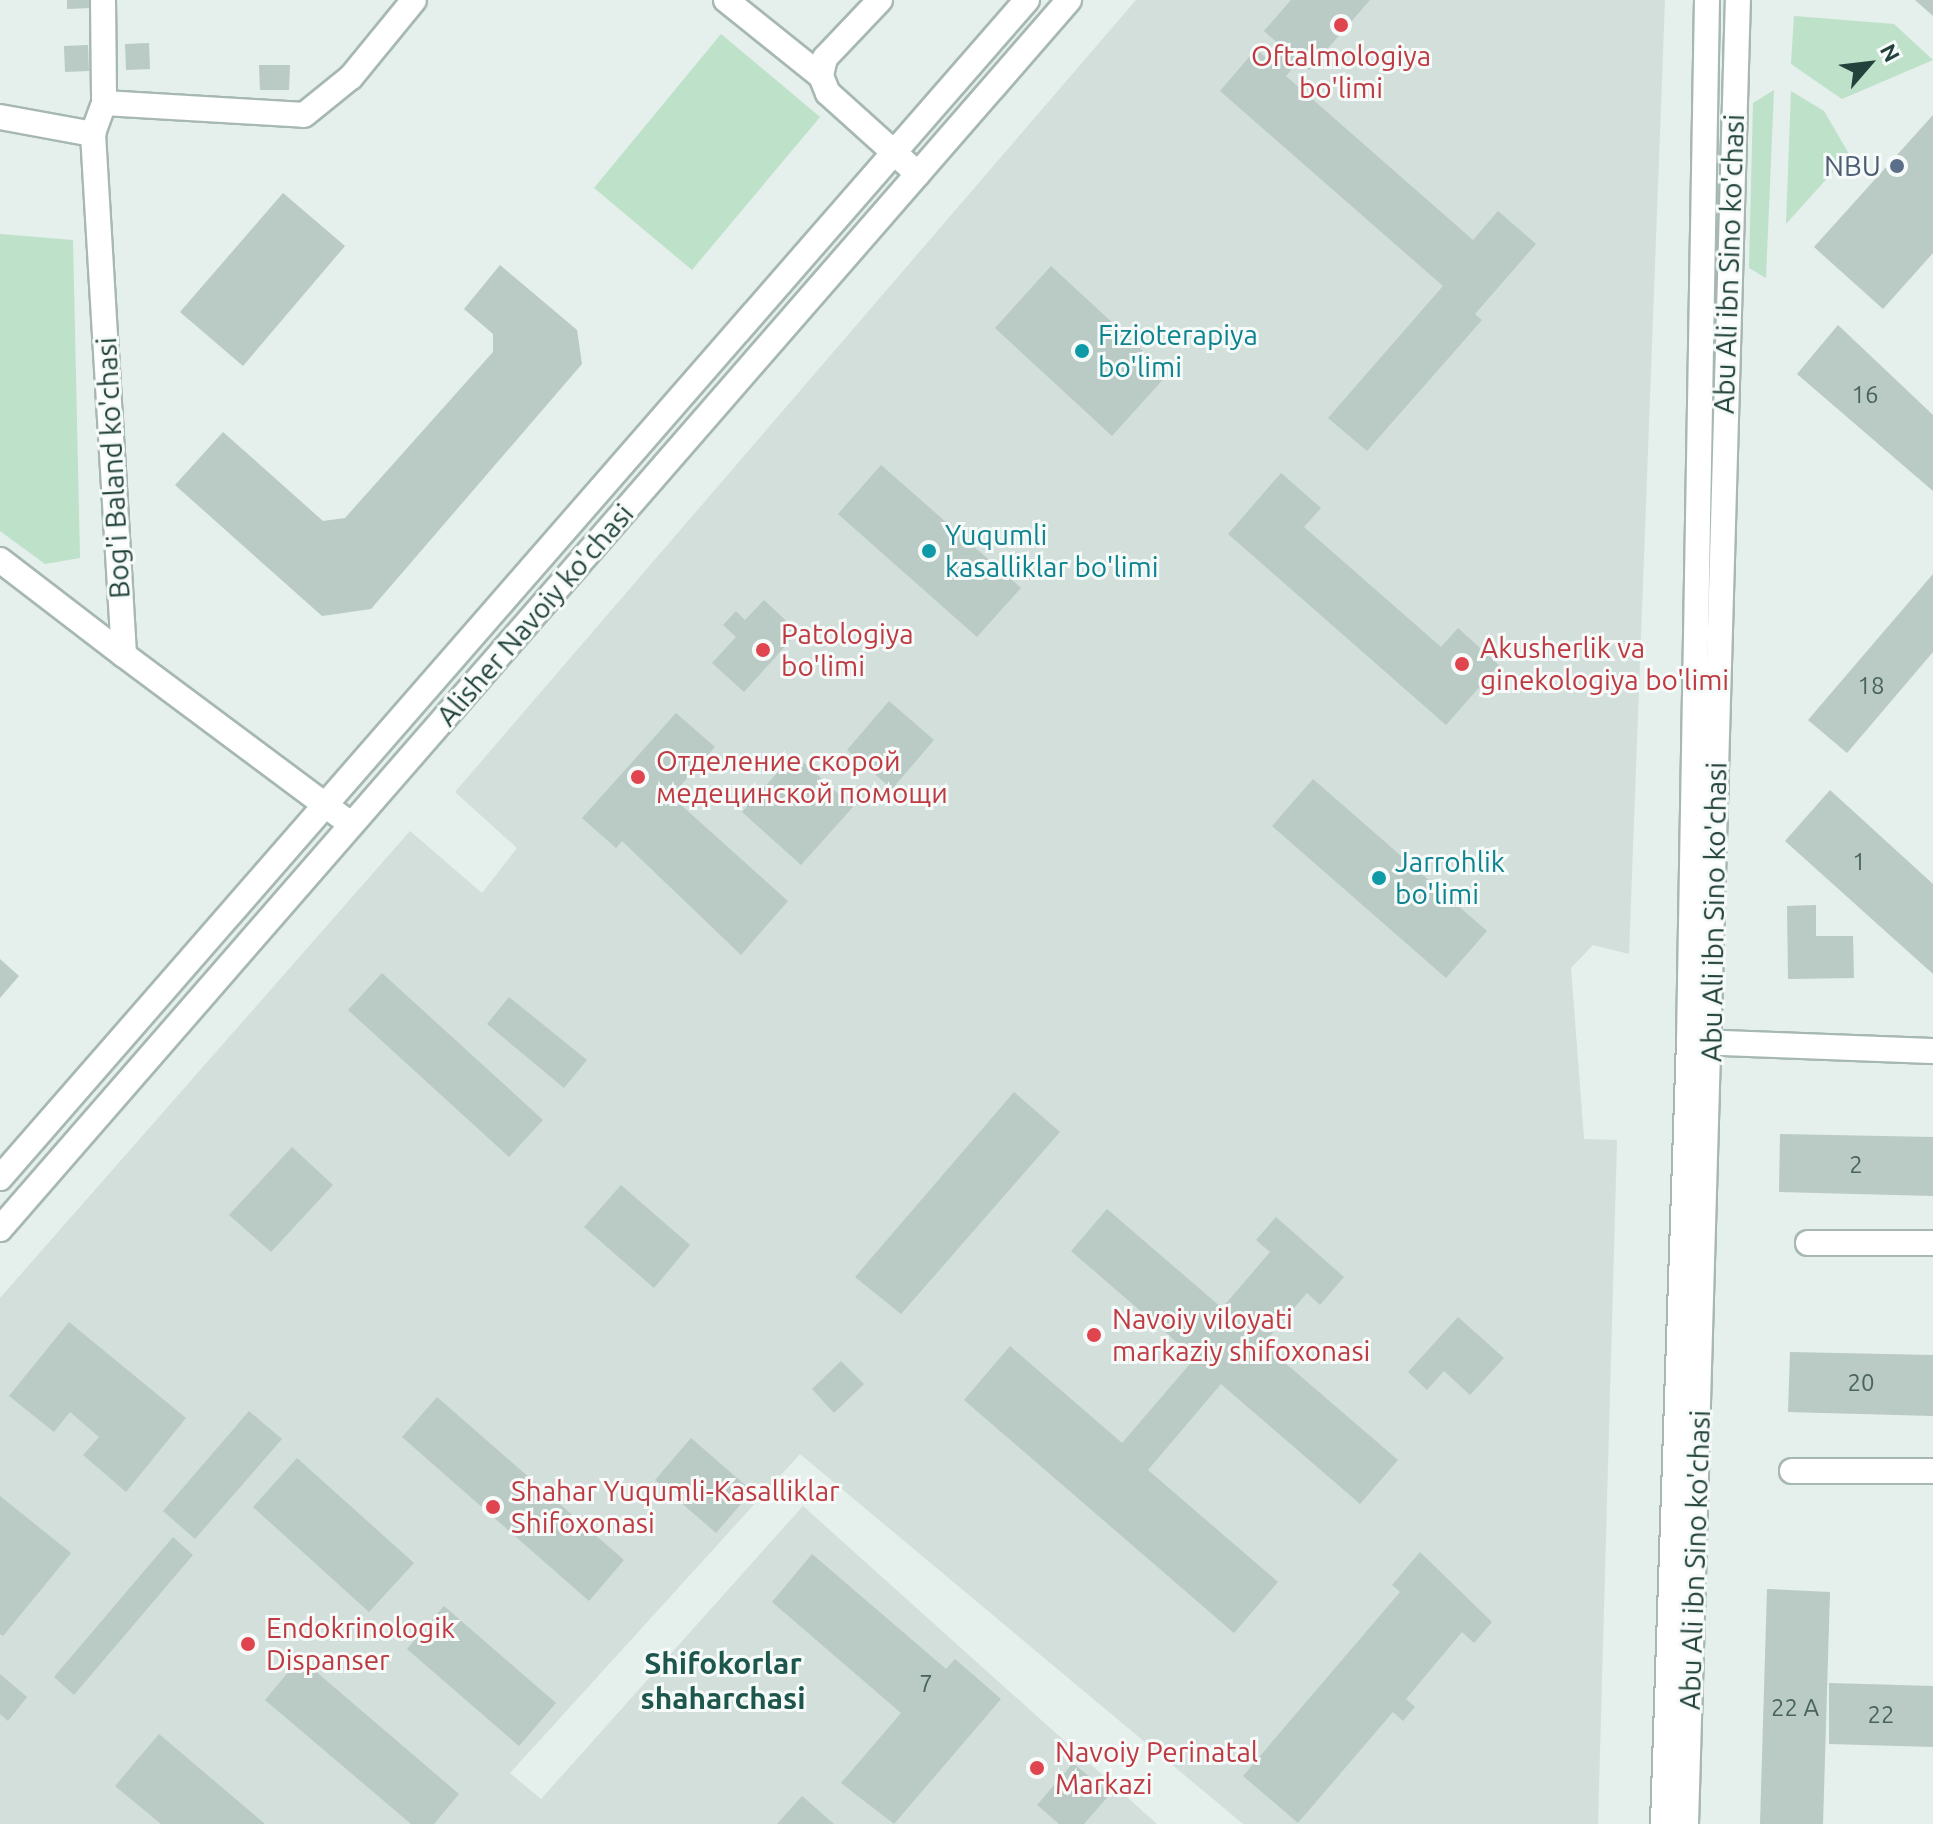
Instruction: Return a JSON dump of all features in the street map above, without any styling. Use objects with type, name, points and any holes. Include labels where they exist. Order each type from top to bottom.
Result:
[{"type":"street","name":"Bog'i Baland ko'chasi","points":[[103,0],[104,103],[93,134],[124,655]]},
{"type":"street","points":[[726,0],[821,76],[828,93],[918,174]]},
{"type":"street","points":[[821,76],[825,58],[880,0]]},
{"type":"street","name":"Alisher Navoiy ko'chasi","points":[[0,1178],[330,805],[1027,0]]},
{"type":"street","name":"Alisher Navoiy ko'chasi","points":[[0,1229],[1069,0]]},
{"type":"street","name":"Abu Ali ibn Sino ko'chasi","points":[[1686,1824],[1700,1042],[1707,0]]},
{"type":"street","name":"Abu Ali ibn Sino ko'chasi","points":[[1663,1824],[1700,1042],[1738,0]]},
{"type":"street","points":[[104,103],[304,115],[351,77],[406,5]]},
{"type":"street","points":[[0,117],[93,134]]},
{"type":"street","points":[[0,560],[330,805],[351,824]]},
{"type":"street","points":[[1700,1042],[1933,1051]]},
{"type":"street","points":[[1808,1243],[1933,1243]]},
{"type":"street","points":[[1792,1471],[1933,1471]]},
{"type":"shaded area","points":[[1136,0],[1665,0],[1629,954],[1593,945],[1571,968],[1584,1139],[1617,1140],[1598,1824],[1243,1824],[800,1454],[510,1773],[541,1799],[803,1506],[1157,1824],[0,1824],[0,1298],[410,831],[482,893],[517,848],[455,792]]},
{"type":"green space","points":[[1794,16],[1894,24],[1933,60],[1842,99],[1791,64]]},
{"type":"green space","points":[[721,34],[820,117],[692,270],[594,188]]},
{"type":"green space","points":[[1774,90],[1766,278],[1749,268],[1753,103]]},
{"type":"green space","points":[[1791,91],[1824,111],[1849,154],[1786,224]]},
{"type":"green space","points":[[0,234],[73,240],[80,558],[45,564],[0,531]]},
{"type":"building","points":[[67,0],[91,0],[92,8],[67,9]]},
{"type":"building","points":[[1291,0],[1370,0],[1309,70],[1298,61],[1286,76],[1473,240],[1498,211],[1536,244],[1475,314],[1482,320],[1367,451],[1328,418],[1443,286],[1220,91],[1256,49],[1271,62],[1283,48],[1264,31]]},
{"type":"building","points":[[1915,0],[1933,0],[1933,16]]},
{"type":"building","points":[[149,43],[150,69],[126,70],[125,44]]},
{"type":"building","points":[[88,45],[89,71],[65,72],[64,46]]},
{"type":"building","points":[[259,65],[290,65],[289,90],[260,90]]},
{"type":"building","points":[[1933,115],[1933,253],[1883,309],[1814,247]]},
{"type":"building","points":[[283,193],[345,246],[243,366],[180,312]]},
{"type":"building","points":[[500,265],[577,330],[582,364],[371,609],[322,616],[175,485],[223,432],[323,521],[345,518],[493,352],[493,334],[464,309]]},
{"type":"building","name":"Fizioterapiya bo'limi","points":[[1051,266],[1168,374],[1112,436],[995,328]]},
{"type":"building","points":[[1838,325],[1933,415],[1933,491],[1797,374]]},
{"type":"building","name":"Yuqumli kasalliklar bo'limi","points":[[881,465],[1021,588],[977,637],[838,514]]},
{"type":"building","points":[[1281,473],[1321,508],[1304,527],[1441,647],[1458,628],[1499,665],[1446,725],[1228,534]]},
{"type":"building","points":[[1933,574],[1933,652],[1847,753],[1808,720]]},
{"type":"building","points":[[764,600],[798,632],[744,692],[712,663],[736,637],[723,625],[736,611],[745,620]]},
{"type":"building","points":[[889,701],[934,740],[892,789],[847,750]]},
{"type":"building","points":[[676,713],[715,747],[671,796],[788,901],[741,955],[622,841],[616,848],[582,818]]},
{"type":"building","points":[[794,754],[853,807],[801,865],[742,812]]},
{"type":"building","name":"Jarrohlik bo'limi","points":[[1313,779],[1487,931],[1446,978],[1272,826]]},
{"type":"building","points":[[1830,790],[1933,884],[1933,974],[1785,841]]},
{"type":"building","points":[[1816,905],[1816,936],[1853,936],[1854,978],[1788,979],[1787,906]]},
{"type":"building","points":[[0,959],[19,976],[0,998]]},
{"type":"building","points":[[382,973],[543,1120],[509,1157],[348,1010]]},
{"type":"building","points":[[509,997],[587,1060],[564,1088],[487,1024]]},
{"type":"building","points":[[1014,1092],[1060,1132],[901,1314],[855,1277]]},
{"type":"building","points":[[1780,1134],[1933,1137],[1933,1196],[1779,1192]]},
{"type":"building","points":[[292,1147],[333,1185],[271,1252],[229,1215]]},
{"type":"building","points":[[621,1185],[690,1245],[654,1288],[584,1227]]},
{"type":"building","points":[[1107,1209],[1222,1308],[1270,1252],[1256,1240],[1276,1217],[1344,1277],[1320,1305],[1307,1293],[1263,1344],[1398,1460],[1360,1504],[1221,1384],[1148,1470],[1278,1582],[1234,1633],[964,1400],[1010,1346],[1122,1443],[1195,1358],[1071,1251]]},
{"type":"building","points":[[1458,1317],[1504,1358],[1470,1395],[1444,1371],[1427,1390],[1408,1372]]},
{"type":"building","points":[[69,1322],[186,1418],[126,1492],[83,1455],[99,1437],[70,1412],[54,1432],[9,1396]]},
{"type":"building","points":[[1790,1352],[1933,1355],[1933,1416],[1788,1412]]},
{"type":"building","points":[[841,1361],[864,1384],[834,1413],[812,1389]]},
{"type":"building","points":[[437,1397],[624,1560],[589,1601],[402,1437]]},
{"type":"building","points":[[249,1411],[282,1439],[195,1539],[163,1511]]},
{"type":"building","points":[[691,1438],[752,1491],[716,1533],[655,1480]]},
{"type":"building","points":[[297,1458],[414,1563],[369,1612],[253,1507]]},
{"type":"building","points":[[0,1496],[71,1553],[3,1636],[0,1634]]},
{"type":"building","points":[[173,1537],[193,1555],[74,1695],[54,1677]]},
{"type":"building","points":[[1420,1552],[1492,1622],[1474,1643],[1462,1632],[1406,1699],[1415,1707],[1403,1721],[1393,1712],[1298,1823],[1243,1776],[1400,1592],[1392,1585]]},
{"type":"building","points":[[812,1554],[946,1669],[955,1659],[1001,1699],[894,1824],[841,1783],[901,1713],[772,1602]]},
{"type":"building","points":[[1767,1589],[1830,1592],[1823,1824],[1760,1824]]},
{"type":"building","points":[[444,1606],[556,1703],[519,1746],[407,1649]]},
{"type":"building","points":[[300,1658],[459,1794],[434,1824],[411,1824],[265,1700]]},
{"type":"building","points":[[0,1674],[27,1697],[8,1721],[0,1714]]},
{"type":"building","points":[[1829,1683],[1933,1686],[1933,1747],[1829,1744]]},
{"type":"building","points":[[159,1734],[265,1824],[161,1824],[115,1786]]},
{"type":"building","points":[[1073,1763],[1110,1794],[1084,1824],[1059,1824],[1037,1805]]},
{"type":"building","points":[[802,1796],[834,1824],[777,1824]]},
{"type":"place","name":"Oftalmologiya bo'limi","points":[[1341,25]]},
{"type":"place","name":"NBU","points":[[1897,166]]},
{"type":"place","name":"Fizioterapiya bo'limi","points":[[1082,351]]},
{"type":"place","name":"Yuqumli kasalliklar bo'limi","points":[[929,551]]},
{"type":"place","name":"Patologiya bo'limi","points":[[763,650]]},
{"type":"place","name":"Akusherlik va ginekologiya bo'limi","points":[[1462,664]]},
{"type":"place","name":"Отделение скорой медецинской помощи","points":[[638,777]]},
{"type":"place","name":"Jarrohlik bo'limi","points":[[1379,878]]},
{"type":"place","name":"Navoiy viloyati markaziy shifoxonasi","points":[[1094,1335]]},
{"type":"place","name":"Shahar Yuqumli-Kasalliklar Shifoxonasi","points":[[493,1507]]},
{"type":"place","name":"Endokrinologik Dispanser","points":[[248,1644]]},
{"type":"place","name":"Navoiy Perinatal Markazi","points":[[1037,1768]]},
{"type":"district","name":"Shifokorlar shaharchasi","points":[[723,1680]]}]
